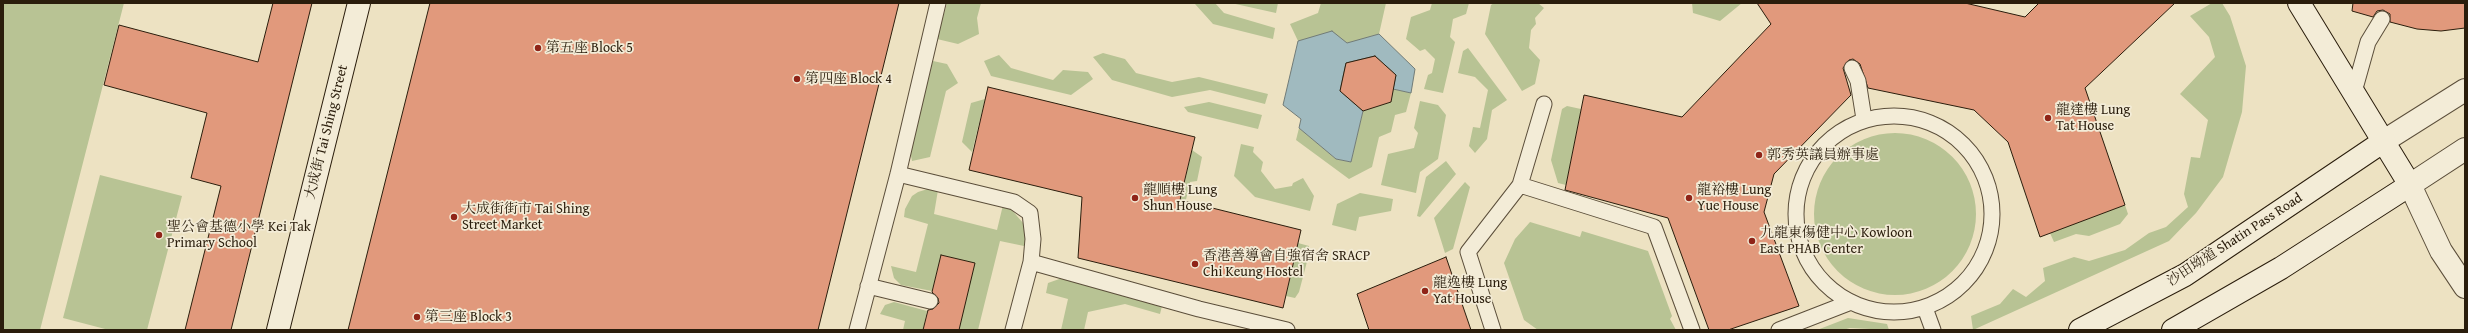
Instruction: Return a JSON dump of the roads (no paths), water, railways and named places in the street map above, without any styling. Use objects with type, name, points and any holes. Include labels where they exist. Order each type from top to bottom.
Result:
[{"type":"main road","name":"大成街 Tai Shing Street","points":[[278,330],[359,3]]},
{"type":"main road","points":[[2299,3],[2410,185],[2442,250],[2465,287]]},
{"type":"main road","name":"沙田坳道 Shatin Pass Road","points":[[2080,330],[2185,275],[2384,141],[2465,90]]},
{"type":"main road","points":[[2173,330],[2281,268],[2465,149]]},
{"type":"lane","points":[[857,330],[898,174],[938,3]]},
{"type":"lane","points":[[2354,92],[2368,42],[2382,19]]},
{"type":"lane","points":[[1852,68],[1858,81],[1864,119]]},
{"type":"lane","points":[[1493,330],[1468,252],[1520,185],[1544,104]]},
{"type":"lane","points":[[1895,115],[1925,120],[1952,134],[1974,156],[1988,184],[1993,214],[1988,244],[1974,272],[1953,294],[1925,308],[1901,313],[1882,311],[1851,302],[1824,283],[1805,255],[1796,223],[1799,189],[1812,159],[1835,135],[1864,119],[1895,115]]},
{"type":"lane","points":[[898,174],[1014,202],[1030,214],[1033,239],[1031,262],[1013,330]]},
{"type":"lane","points":[[1520,185],[1654,227],[1692,330]]},
{"type":"lane","points":[[1031,262],[1199,309],[1287,330]]},
{"type":"lane","points":[[868,286],[930,301]]},
{"type":"lane","points":[[1779,330],[1851,302]]},
{"type":"lane","points":[[1925,308],[1933,330]]},
{"type":"water","points":[[1332,31],[1347,43],[1379,34],[1415,69],[1411,93],[1393,89],[1396,75],[1375,56],[1346,63],[1340,91],[1363,111],[1351,162],[1336,159],[1299,128],[1301,119],[1283,105],[1298,41]]},
{"type":"place","name":"第五座 Block 5","points":[[538,48]]},
{"type":"place","name":"第四座 Block 4","points":[[797,79]]},
{"type":"place","name":"龍達樓 Lung Tat House","points":[[2048,118]]},
{"type":"place","name":"郭秀英議員辦事處","points":[[1759,155]]},
{"type":"place","name":"龍順樓 Lung Shun House","points":[[1135,198]]},
{"type":"place","name":"龍裕樓 Lung Yue House","points":[[1689,198]]},
{"type":"place","name":"大成街街市 Tai Shing Street Market","points":[[454,217]]},
{"type":"place","name":"聖公會基德小學 Kei Tak Primary School","points":[[159,235]]},
{"type":"place","name":"九龍東傷健中心 Kowloon East PHAB Center","points":[[1752,241]]},
{"type":"place","name":"香港善導會自強宿舍 SRACP Chi Keung Hostel","points":[[1195,264]]},
{"type":"place","name":"龍逸樓 Lung Yat House","points":[[1425,291]]},
{"type":"place","name":"第三座 Block 3","points":[[417,317]]}]
